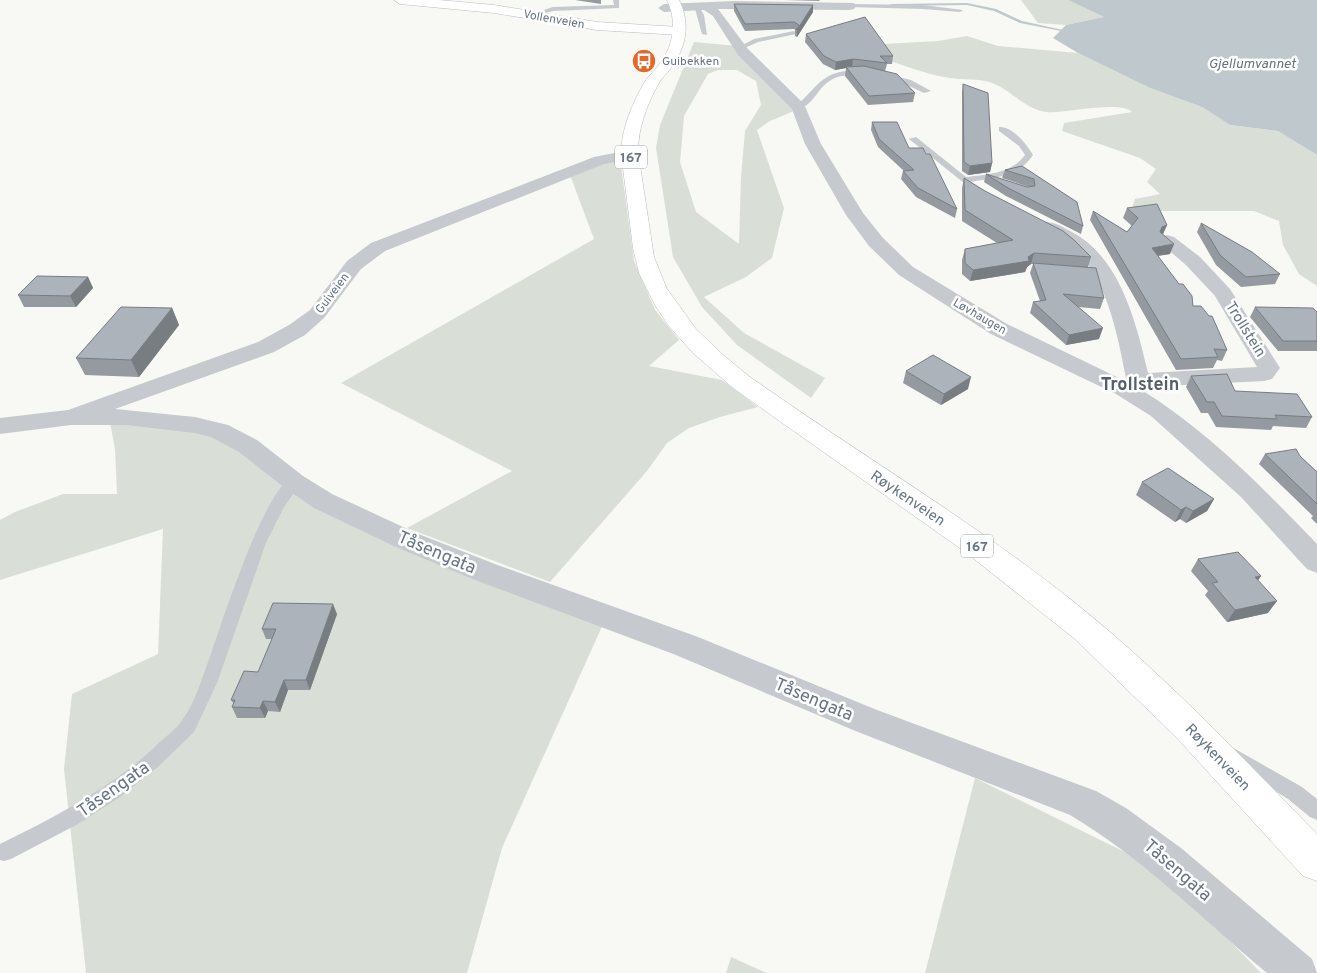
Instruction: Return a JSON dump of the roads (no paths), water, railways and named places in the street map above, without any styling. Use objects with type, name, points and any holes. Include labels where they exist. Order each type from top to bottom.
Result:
[{"type":"main road","name":"Vollenveien","points":[[400,0],[480,7],[598,26],[679,31]]},
{"type":"main road","name":"Røykenveien","points":[[669,4],[654,67],[654,78],[636,120],[631,136],[630,154],[632,177],[649,273],[665,305],[702,349],[726,371],[998,560],[1050,600],[1121,662],[1196,735],[1317,862]]},
{"type":"main road","name":"Røykenveien","points":[[654,78],[666,67],[679,31],[680,17],[669,4]]},
{"type":"street","points":[[669,4],[855,3]]},
{"type":"street","name":"Løvhaugen","points":[[701,4],[717,14],[746,41],[761,72],[799,107],[821,159],[855,215],[876,242],[906,271],[999,329],[1131,384],[1250,491],[1317,562]]},
{"type":"street","name":"Guiveien","points":[[0,426],[71,417],[266,347],[297,330],[318,314],[354,265],[378,247],[600,160],[630,154]]},
{"type":"street","points":[[964,180],[990,185]]},
{"type":"street","points":[[1035,220],[1082,246],[1095,261],[1096,274],[1115,296],[1131,384]]},
{"type":"street","name":"Trollstein","points":[[1131,384],[1247,376],[1264,374],[1269,368],[1223,293],[1193,261],[1167,241]]},
{"type":"street","name":"Tåsengata","points":[[71,417],[149,419],[195,425],[219,431],[248,446],[294,482],[323,501],[406,540],[687,646],[874,723],[1083,803],[1114,820],[1148,843],[1298,973]]},
{"type":"lane","points":[[531,15],[553,9],[617,7],[615,0],[621,0]]},
{"type":"lane","points":[[855,3],[960,10]]},
{"type":"lane","points":[[701,4],[705,34]]},
{"type":"lane","points":[[770,37],[772,33],[783,29]]},
{"type":"lane","points":[[746,41],[794,33]]},
{"type":"lane","points":[[799,107],[809,102],[819,86],[828,78],[851,72],[869,72]]},
{"type":"lane","points":[[878,74],[908,82],[927,90]]},
{"type":"lane","points":[[990,185],[1006,173],[1022,165],[1028,155],[1022,144],[1002,129]]},
{"type":"lane","points":[[913,139],[964,180]]},
{"type":"lane","name":"Tåsengata","points":[[4,852],[56,826],[113,793],[159,756],[189,725],[215,669],[238,598],[257,549],[279,503],[294,482]]},
{"type":"lane","points":[[1196,735],[1253,765],[1296,793],[1317,811]]},
{"type":"water","name":"Gjellumvannet","points":[[1068,0],[1317,0],[1317,155],[1278,131],[1230,125],[1202,107],[1150,88],[1078,53],[1053,38],[1066,25],[1104,17]]},
{"type":"waterway","name":"Guibekken","points":[[892,5],[967,4],[995,10],[1021,22],[1061,30]]},
{"type":"place","name":"Guibekken","points":[[644,61]]},
{"type":"district","name":"Trollstein","points":[[1140,384]]}]
